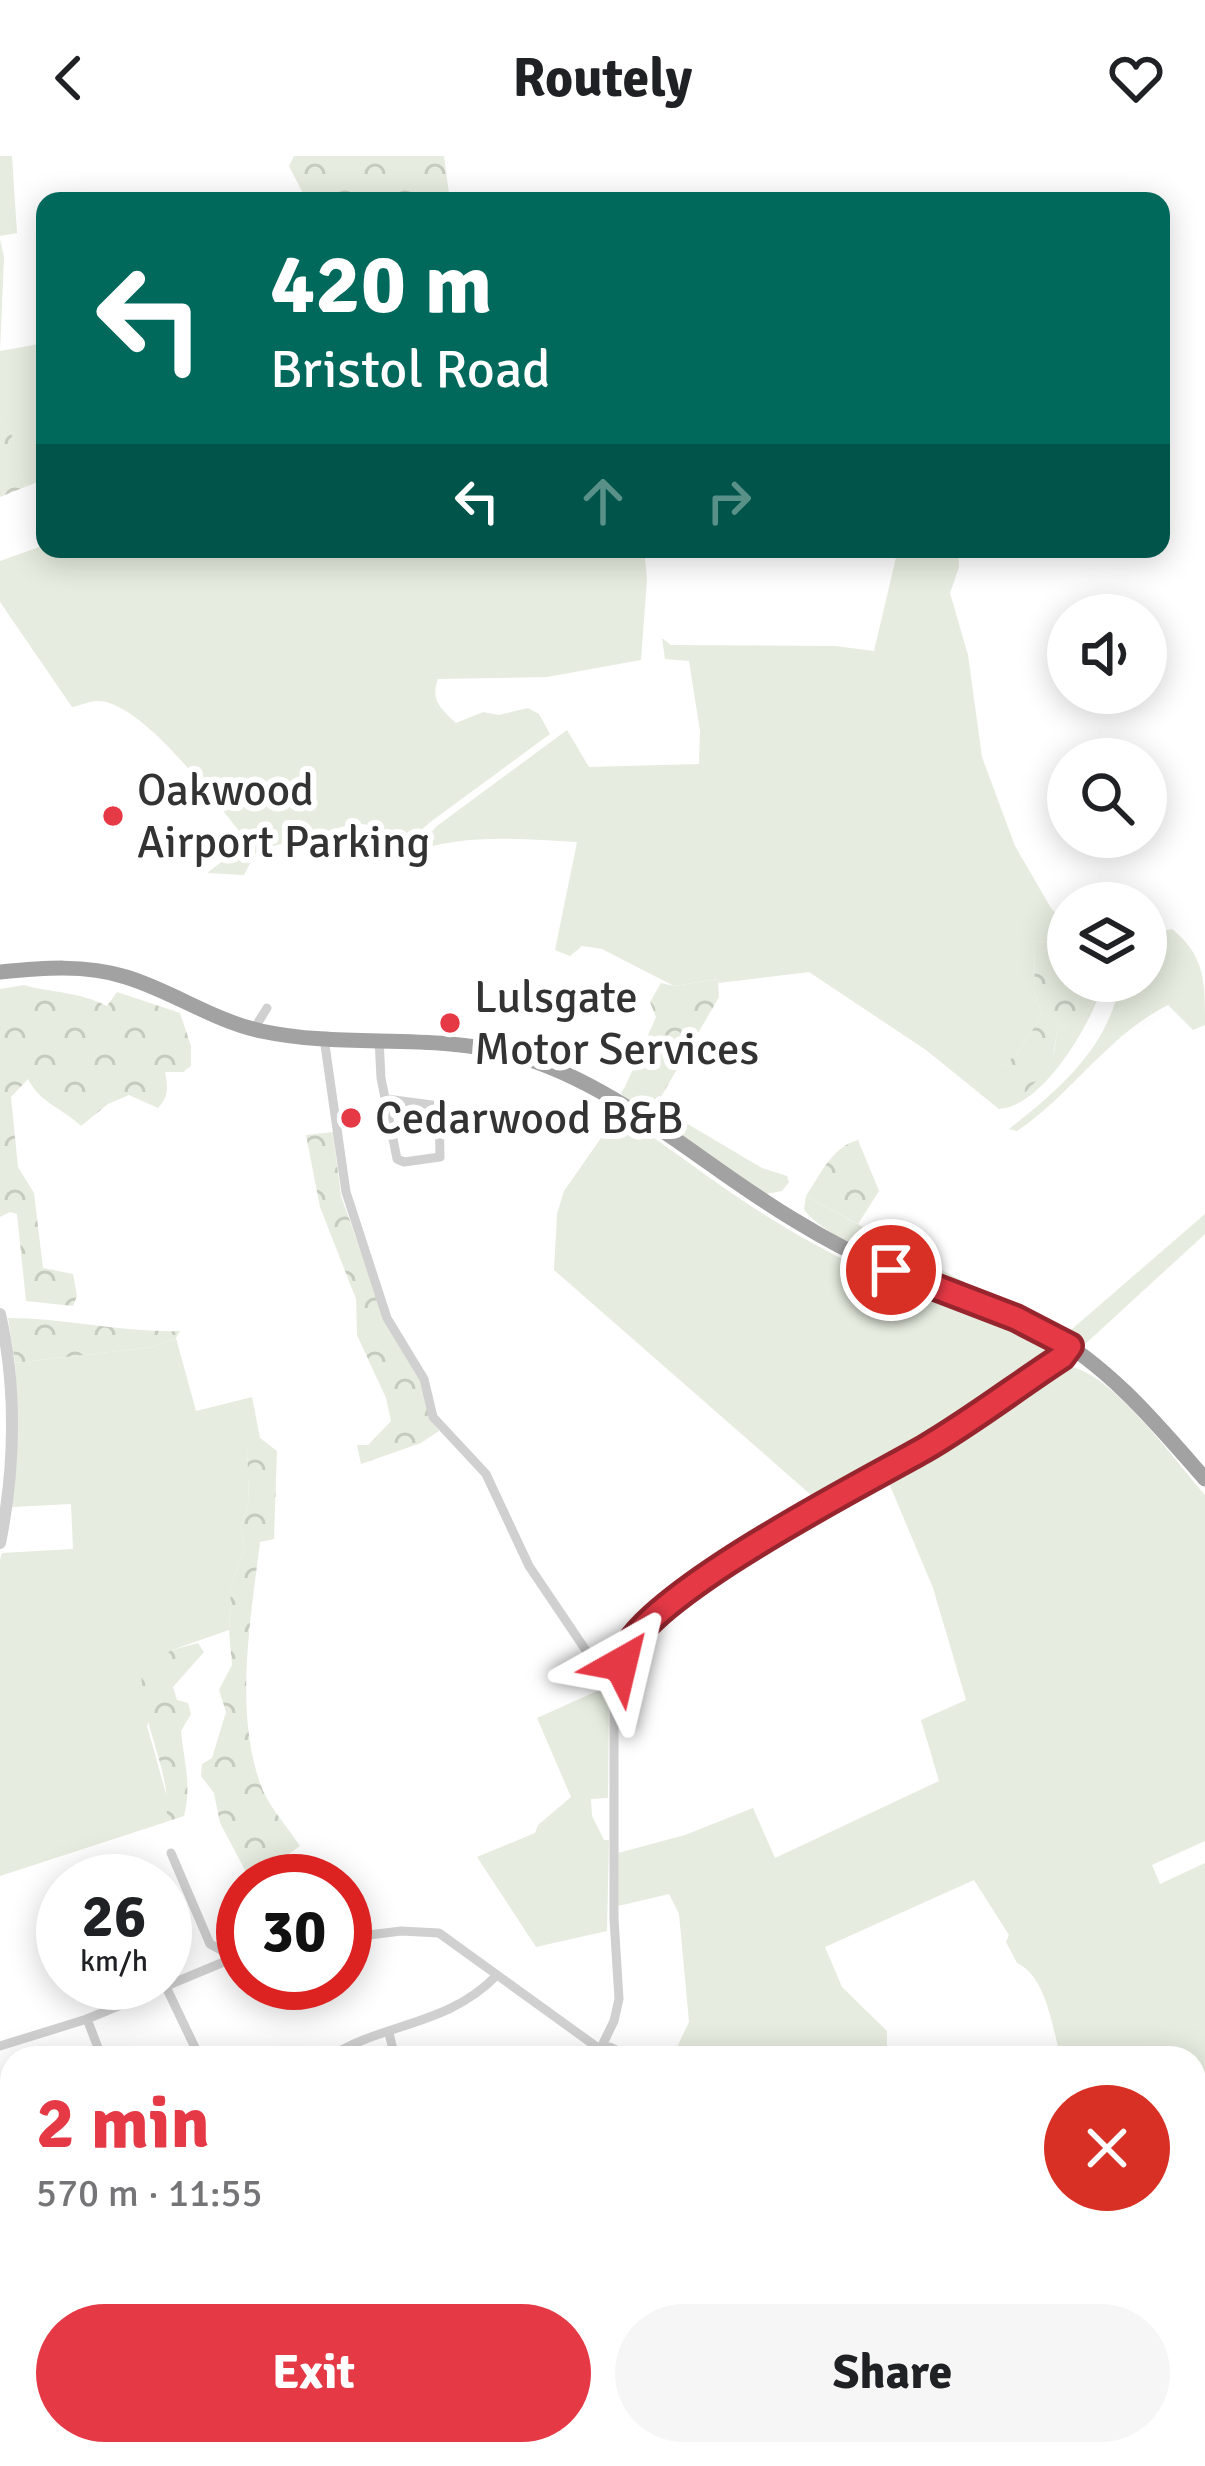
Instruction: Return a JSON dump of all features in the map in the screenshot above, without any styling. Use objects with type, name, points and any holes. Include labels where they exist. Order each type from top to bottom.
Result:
[{"type":"highway","points":[[0,972],[63,967],[113,974],[254,1029],[472,1046],[541,1064],[624,1107],[860,1257],[1043,1330],[1070,1346],[1112,1378],[1205,1479]]},
{"type":"street","points":[[254,1029],[267,1008]]},
{"type":"street","points":[[324,1038],[346,1192],[387,1318],[424,1378],[433,1417],[486,1474],[530,1566],[614,1692]]},
{"type":"street","points":[[379,1039],[381,1078],[397,1159],[440,1157],[439,1106],[387,1100]]},
{"type":"street","points":[[0,1314],[10,1394],[10,1465],[0,1543]]},
{"type":"street","points":[[601,2046],[619,1999],[614,1919],[614,1692],[624,1648],[670,1606],[774,1532],[976,1415],[1062,1357],[1070,1346]]},
{"type":"street","points":[[171,1853],[210,1944],[216,1947]]},
{"type":"street","points":[[372,1935],[427,1930],[451,1939],[588,2046]]},
{"type":"street","points":[[348,2046],[446,2012],[496,1975]]},
{"type":"street","points":[[0,2046],[110,2010]]},
{"type":"street","points":[[177,2010],[194,2046]]},
{"type":"street","points":[[87,2019],[97,2046]]},
{"type":"street","points":[[389,2033],[392,2046]]},
{"type":"green space","points":[[0,156],[12,156],[17,233],[0,236]]},
{"type":"green space","points":[[294,156],[444,156],[449,192],[302,192],[289,166]]},
{"type":"green space","points":[[0,239],[4,257],[0,351]]},
{"type":"green space","points":[[36,345],[36,483],[25,487],[9,426],[0,421],[0,351]]},
{"type":"green space","points":[[0,421],[9,425],[25,487],[0,497]]},
{"type":"green space","points":[[36,548],[36,558],[645,558],[641,660],[547,677],[438,679],[436,698],[456,723],[483,712],[499,715],[528,708],[539,714],[550,734],[405,845],[374,826],[356,823],[263,849],[244,875],[207,873],[248,842],[180,760],[138,719],[99,701],[72,707],[0,602],[0,561]]},
{"type":"green space","points":[[896,558],[958,558],[950,593],[968,655],[982,757],[1015,846],[1047,901],[1047,942],[1035,941],[1034,992],[1042,1015],[1018,1053],[997,1071],[1054,1054],[1057,1031],[1066,1025],[1078,1029],[1096,1002],[1064,1059],[1033,1093],[1016,1104],[999,1109],[926,1050],[809,972],[674,986],[602,949],[582,946],[570,956],[555,950],[577,842],[471,840],[411,853],[437,826],[567,730],[589,767],[699,764],[700,731],[689,661],[665,659],[662,638],[671,645],[835,646],[874,651]]},
{"type":"green space","points":[[1167,930],[1183,939],[1197,960],[1205,1025],[1193,1030],[1168,1005],[1127,1032],[1037,1116],[1017,1131],[1009,1129],[1080,1065],[1115,1002],[1167,1002]]},
{"type":"green space","points":[[1035,941],[1047,942],[1047,1002],[1093,1002],[1078,1030],[1066,1025],[1057,1031],[1052,1064],[1023,1095],[1008,1102],[989,1099],[997,1071],[1018,1053],[1042,1015],[1034,992]]},
{"type":"green space","points":[[718,979],[719,997],[655,1107],[625,1087],[656,1017],[650,1002],[661,983],[674,986]]},
{"type":"green space","points":[[24,985],[107,1006],[117,992],[180,1013],[191,1046],[191,1066],[183,1072],[165,1072],[167,1092],[158,1108],[129,1095],[108,1104],[81,1126],[45,1100],[28,1079],[11,1097],[18,1167],[34,1193],[43,1268],[73,1274],[77,1296],[73,1306],[26,1301],[17,1214],[0,1217],[0,989]]},
{"type":"green space","points":[[625,1087],[762,1168],[787,1176],[789,1182],[782,1191],[766,1194],[626,1101],[621,1093]]},
{"type":"green space","points":[[607,1109],[821,1248],[917,1293],[1015,1324],[1058,1354],[954,1426],[819,1502],[554,1270],[557,1214],[564,1191],[601,1138]]},
{"type":"green space","points":[[333,1132],[341,1196],[380,1305],[420,1379],[439,1431],[421,1443],[361,1464],[357,1445],[368,1445],[391,1421],[386,1398],[357,1335],[356,1299],[320,1207],[306,1135]]},
{"type":"green space","points":[[858,1140],[879,1191],[858,1224],[806,1196],[834,1155]]},
{"type":"green space","points":[[806,1196],[1023,1314],[841,1239],[804,1209]]},
{"type":"green space","points":[[1205,1214],[1205,1234],[1083,1346],[1064,1336]]},
{"type":"green space","points":[[8,1318],[180,1331],[176,1338],[152,1347],[15,1363]]},
{"type":"green space","points":[[176,1338],[196,1411],[252,1397],[260,1438],[247,1450],[249,1502],[241,1526],[244,1550],[231,1585],[229,1630],[172,1650],[147,1726],[169,1804],[166,1822],[68,1854],[36,1854],[36,1864],[0,1876],[0,1560],[2,1553],[73,1549],[71,1504],[12,1507],[15,1363],[152,1347]]},
{"type":"green space","points":[[1069,1367],[1104,1384],[1205,1495],[1205,1841],[1152,1865],[1160,1884],[1205,1863],[1205,2046],[1058,2046],[1042,1991],[1017,1963],[1006,1942],[1009,1935],[974,1880],[825,1947],[842,1987],[887,2031],[887,2046],[677,2046],[689,2022],[679,1914],[669,1894],[618,1906],[618,1853],[685,1835],[753,1808],[775,1858],[939,1781],[921,1720],[966,1700],[933,1588],[886,1476],[1048,1372]]},
{"type":"green space","points":[[260,1438],[277,1451],[274,1539],[260,1542],[246,1694],[252,1754],[263,1791],[300,1846],[289,1854],[236,1854],[220,1823],[214,1793],[201,1776],[202,1764],[212,1758],[226,1712],[219,1690],[232,1665],[231,1585],[244,1550],[241,1526],[249,1502],[247,1449]]},
{"type":"green space","points":[[198,1643],[204,1652],[173,1687],[177,1700],[188,1703],[191,1714],[181,1731],[187,1783],[184,1816],[166,1822],[165,1784],[145,1707],[142,1668],[172,1650]]},
{"type":"green space","points":[[606,1687],[608,1798],[591,1799],[592,1816],[604,1840],[609,1840],[607,1931],[536,1947],[477,1857],[535,1833],[571,1797],[537,1718]]},
{"type":"place","name":"Oakwood Airport Parking","points":[[113,816]]},
{"type":"place","name":"Lulsgate Motor Services","points":[[450,1023]]},
{"type":"place","name":"Cedarwood B&B","points":[[351,1118]]},
{"type":"route","points":[[621,1664],[624,1648],[643,1627],[730,1562],[803,1515],[927,1447],[1062,1357],[1070,1346],[1016,1318],[891,1270]]}]
